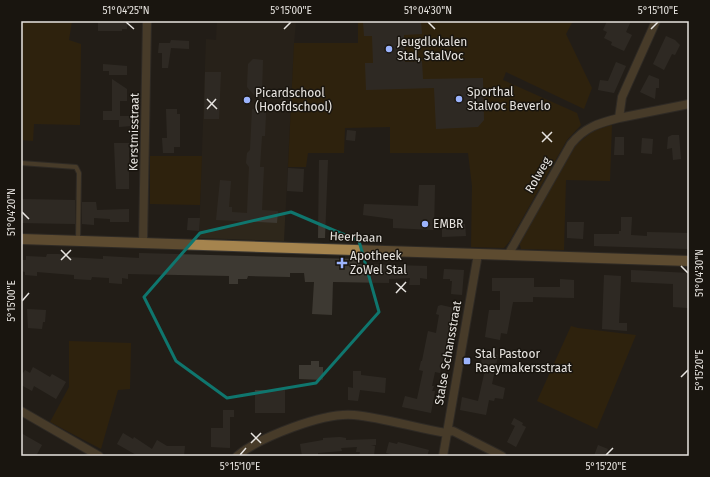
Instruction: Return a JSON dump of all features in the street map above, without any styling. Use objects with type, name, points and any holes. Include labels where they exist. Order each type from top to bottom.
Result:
[{"type":"street","name":"Kerstmisstraat","points":[[143,243],[147,21]]},
{"type":"street","points":[[619,118],[622,97],[656,21]]},
{"type":"street","name":"Rolweg","points":[[508,255],[571,144],[584,130],[591,126],[619,118],[689,104]]},
{"type":"street","name":"Heerbaan","points":[[21,239],[689,261]]},
{"type":"street","name":"Stalse Schansstraat","points":[[443,456],[478,254]]},
{"type":"street","points":[[21,411],[97,456]]},
{"type":"street","points":[[237,456],[248,447],[270,436],[334,417],[352,415],[385,419],[446,433],[453,431],[502,456]]},
{"type":"lane","points":[[21,163],[76,167],[79,173],[78,241]]},
{"type":"highlighted area","points":[[291,212],[359,241],[379,312],[316,383],[227,398],[176,361],[144,297],[200,233]]},
{"type":"shaded area","points":[[21,21],[72,21],[69,40],[81,44],[80,125],[34,124],[33,141],[21,140]]},
{"type":"shaded area","name":"Picardschool (Hoofdschool)","points":[[217,21],[296,21],[284,241],[199,238],[206,39],[216,40]]},
{"type":"shaded area","points":[[358,21],[573,21],[566,34],[592,88],[584,109],[506,72],[503,80],[577,113],[581,125],[567,140],[509,242],[504,248],[471,247],[472,186],[468,153],[390,153],[390,127],[345,128],[344,153],[308,153],[306,167],[288,167],[294,43],[358,43]]},
{"type":"shaded area","points":[[612,124],[610,181],[566,180],[564,250],[521,249],[519,241],[576,145],[593,131]]},
{"type":"shaded area","points":[[150,156],[202,156],[200,205],[150,204]]},
{"type":"shaded area","points":[[571,326],[636,335],[597,429],[537,401]]},
{"type":"shaded area","points":[[69,341],[131,343],[130,389],[118,390],[101,449],[50,422],[69,387]]},
{"type":"building","points":[[127,21],[127,29],[122,29],[122,31],[98,31],[98,22]]},
{"type":"building","points":[[363,21],[421,21],[422,34],[404,35],[405,62],[422,61],[423,79],[483,78],[484,120],[478,127],[436,129],[434,88],[366,90],[365,63],[373,63],[372,36],[364,36]]},
{"type":"building","points":[[607,21],[631,21],[626,32],[632,35],[624,51],[611,45],[612,42],[604,38],[607,32],[603,30]]},
{"type":"building","points":[[666,36],[675,40],[680,45],[675,55],[672,54],[664,70],[653,64]]},
{"type":"building","points":[[171,40],[189,41],[189,49],[171,48],[168,68],[162,68],[162,53],[158,53],[159,43],[170,43]]},
{"type":"building","points":[[253,59],[263,60],[262,92],[260,92],[259,101],[247,87],[248,64]]},
{"type":"building","points":[[616,62],[626,66],[614,93],[598,90],[600,80],[608,81]]},
{"type":"building","points":[[103,64],[127,66],[127,75],[109,75],[109,71],[103,71]]},
{"type":"building","points":[[205,72],[221,72],[219,119],[204,119]]},
{"type":"building","points":[[649,75],[659,79],[659,88],[656,88],[655,99],[640,92]]},
{"type":"building","points":[[112,79],[127,89],[127,101],[120,101],[120,116],[131,116],[131,126],[119,127],[119,120],[103,120],[103,111],[112,111]]},
{"type":"building","points":[[166,109],[177,109],[177,114],[180,114],[180,147],[174,147],[174,153],[163,153],[162,138],[167,138]]},
{"type":"building","points":[[252,109],[265,110],[264,113],[266,113],[265,136],[262,136],[260,167],[264,167],[262,210],[278,211],[277,223],[216,220],[220,180],[231,181],[229,207],[232,207],[232,212],[247,213],[249,167],[246,163],[247,153],[250,150]]},
{"type":"building","points":[[347,130],[356,131],[355,141],[346,140]]},
{"type":"building","points":[[672,135],[679,135],[681,159],[673,160],[672,148],[667,149],[668,137]]},
{"type":"building","points":[[615,137],[624,137],[624,155],[614,155]]},
{"type":"building","points":[[642,138],[653,139],[652,154],[641,153]]},
{"type":"building","points":[[114,143],[129,143],[129,189],[116,189]]},
{"type":"building","points":[[319,160],[328,160],[325,238],[318,238]]},
{"type":"building","points":[[288,168],[304,169],[303,192],[287,191]]},
{"type":"building","points":[[419,185],[435,185],[434,230],[393,228],[393,219],[363,215],[364,204],[418,206]]},
{"type":"building","points":[[21,199],[75,200],[75,224],[21,223]]},
{"type":"building","points":[[82,202],[96,202],[97,210],[129,209],[129,222],[110,222],[110,219],[94,218],[94,225],[82,224]]},
{"type":"building","points":[[621,217],[632,217],[631,235],[647,236],[647,232],[689,233],[689,249],[594,246],[594,234],[619,234],[619,231],[621,231]]},
{"type":"building","points":[[188,218],[200,218],[199,231],[187,230]]},
{"type":"building","points":[[567,222],[584,222],[583,239],[567,238]]},
{"type":"building","points":[[442,224],[465,224],[466,236],[442,237]]},
{"type":"building","points":[[139,253],[355,259],[359,264],[427,266],[427,279],[420,278],[420,285],[409,285],[410,278],[389,279],[389,283],[333,282],[332,315],[312,314],[314,282],[305,282],[304,273],[290,273],[290,277],[248,276],[247,279],[238,279],[238,284],[229,284],[229,276],[128,274],[128,279],[122,278],[122,284],[109,283],[109,278],[92,277],[91,280],[74,279],[74,275],[37,272],[37,276],[25,275],[25,272],[21,271],[21,260],[26,260],[26,256],[46,257],[47,254],[58,254],[67,255],[67,257],[103,259],[103,256],[139,258]]},
{"type":"building","points":[[444,269],[464,270],[462,295],[451,294],[452,281],[450,281],[450,279],[443,279]]},
{"type":"building","points":[[631,270],[689,273],[688,308],[673,307],[673,284],[631,282]]},
{"type":"building","points":[[604,275],[621,276],[619,323],[627,323],[627,331],[602,329]]},
{"type":"building","points":[[492,278],[534,278],[534,287],[560,287],[560,279],[574,280],[574,298],[533,297],[533,302],[513,302],[507,334],[501,333],[500,340],[485,337],[489,310],[500,310],[500,291],[492,291]]},
{"type":"building","points":[[441,305],[454,308],[440,373],[435,372],[432,391],[435,391],[431,413],[402,407],[405,396],[417,399],[423,371],[419,370],[428,331],[436,333],[439,315],[436,314],[438,306]]},
{"type":"building","points":[[27,309],[46,310],[45,322],[43,322],[42,329],[28,328]]},
{"type":"building","points":[[483,352],[498,355],[492,384],[505,388],[503,399],[495,398],[494,401],[489,400],[486,415],[460,410],[462,397],[478,401],[485,370],[480,369]]},
{"type":"building","points":[[311,361],[319,361],[319,367],[323,367],[323,380],[299,379],[299,365],[311,365]]},
{"type":"building","points":[[33,367],[50,377],[52,374],[66,382],[56,399],[34,386],[32,391],[21,385],[21,376],[25,370],[30,373]]},
{"type":"building","points":[[353,371],[361,371],[361,375],[386,378],[385,393],[360,390],[358,401],[348,400],[348,387],[353,388]]},
{"type":"building","points":[[255,390],[285,390],[285,413],[255,413]]},
{"type":"building","points":[[223,410],[234,410],[234,417],[230,417],[230,448],[211,447],[211,428],[223,428]]},
{"type":"building","points":[[514,418],[523,423],[522,425],[526,427],[516,447],[507,442],[515,426],[511,424]]},
{"type":"building","points":[[21,433],[42,445],[36,456],[26,456],[21,453]]},
{"type":"building","points":[[123,433],[133,439],[134,437],[152,449],[157,440],[167,446],[185,446],[184,456],[138,456],[117,444]]},
{"type":"building","points":[[323,438],[346,438],[346,440],[376,439],[376,445],[371,445],[375,446],[374,456],[359,456],[360,452],[356,452],[357,447],[341,448],[342,451],[318,453],[318,456],[302,456],[300,444],[323,440]]},
{"type":"building","points":[[389,442],[397,444],[398,442],[429,450],[427,456],[396,456],[386,453]]},
{"type":"building","points":[[598,445],[608,449],[605,456],[594,456]]},
{"type":"place","name":"Jeugdlokalen Stal, StalVoc","points":[[389,49]]},
{"type":"place","name":"Sporthal Stalvoc Beverlo","points":[[459,99]]},
{"type":"place","name":"Picardschool (Hoofdschool)","points":[[247,100]]},
{"type":"place","name":"EMBR","points":[[425,224]]},
{"type":"place","name":"Apotheek ZoWel Stal","points":[[342,263]]},
{"type":"place","name":"Stal Pastoor Raeymakersstraat","points":[[467,361]]}]
